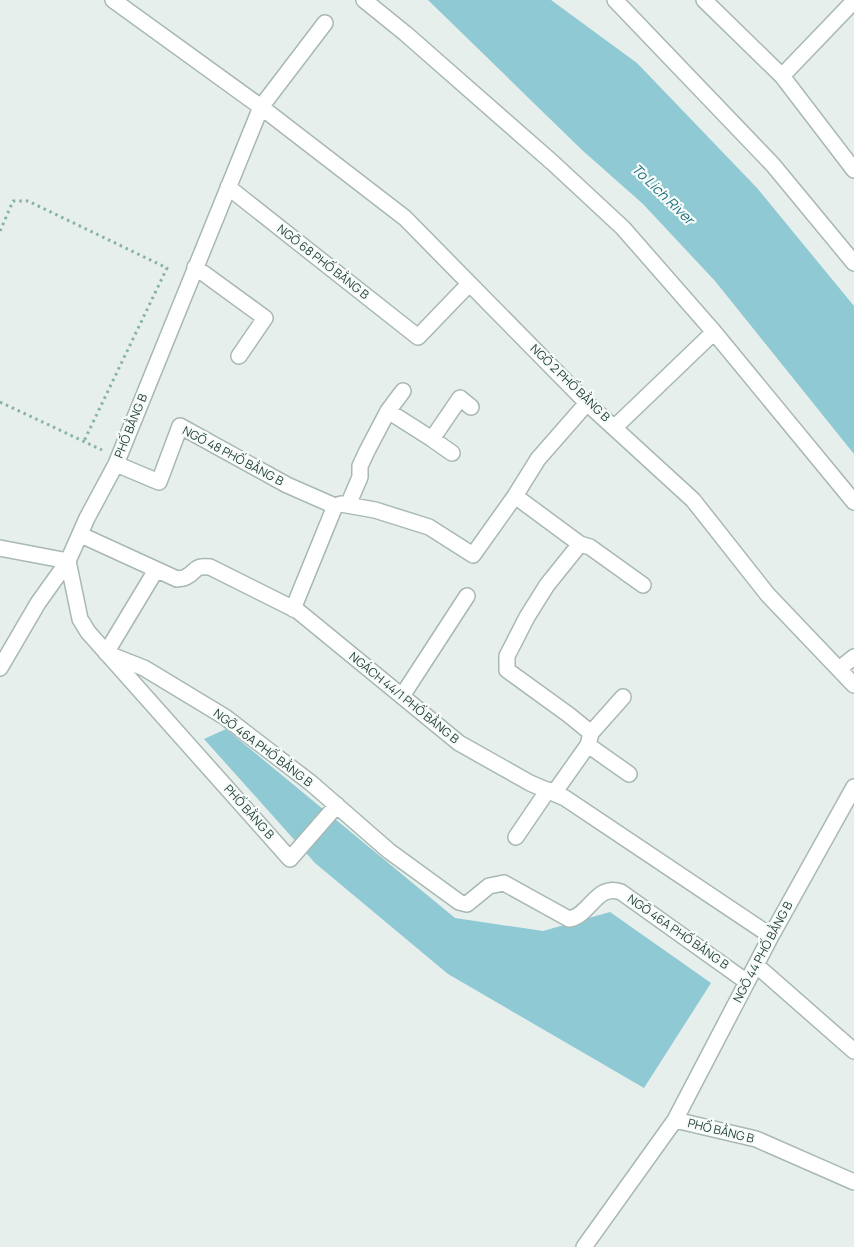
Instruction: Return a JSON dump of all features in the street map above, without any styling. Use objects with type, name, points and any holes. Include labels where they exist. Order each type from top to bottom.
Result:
[{"type":"street","points":[[113,0],[261,107]]},
{"type":"street","points":[[364,0],[406,34],[546,156],[622,228],[714,332],[854,502]]},
{"type":"street","points":[[704,0],[782,76],[854,170]]},
{"type":"street","points":[[616,1],[773,165],[854,263]]},
{"type":"street","points":[[782,76],[854,2]]},
{"type":"street","name":"PHỐ BẰNG B","points":[[325,23],[261,107],[194,267],[117,460],[87,518],[68,561],[80,619],[88,632],[294,854],[336,807]]},
{"type":"street","name":"NGÕ 2 PHỐ BẰNG B","points":[[261,107],[405,218],[587,402],[693,500],[768,596],[854,685]]},
{"type":"street","name":"NGÕ 68 PHỐ BẰNG B","points":[[228,187],[418,337],[469,284]]},
{"type":"street","points":[[194,267],[265,318],[239,356]]},
{"type":"street","points":[[615,427],[714,332]]},
{"type":"street","points":[[293,609],[341,505],[360,477],[362,463],[388,412],[403,391]]},
{"type":"street","points":[[432,439],[460,398],[471,407]]},
{"type":"street","points":[[341,505],[375,510],[429,527],[473,556],[538,459],[587,402]]},
{"type":"street","points":[[388,412],[452,453]]},
{"type":"street","name":"NGÕ 48 PHỐ BẰNG B","points":[[117,460],[159,482],[180,426],[300,491],[341,505]]},
{"type":"street","points":[[515,496],[580,544],[590,547],[643,585]]},
{"type":"street","name":"NGÁCH 44/1 PHỐ BẰNG B","points":[[81,535],[177,579],[186,577],[194,569],[202,566],[210,567],[293,609],[459,743],[530,783],[551,791],[602,822],[771,936]]},
{"type":"street","points":[[580,544],[547,585],[527,617],[506,660],[508,670],[570,714],[589,739],[629,774]]},
{"type":"street","points":[[0,548],[68,561],[38,603],[0,668]]},
{"type":"street","points":[[106,653],[156,570]]},
{"type":"street","points":[[402,696],[467,596]]},
{"type":"street","name":"NGÕ 46A PHỐ BẰNG B","points":[[106,653],[144,668],[225,717],[311,783],[336,807],[389,851],[460,902],[467,904],[489,886],[504,883],[569,919],[577,916],[604,891],[615,890],[621,892],[747,982]]},
{"type":"street","points":[[839,669],[854,657]]},
{"type":"street","points":[[516,836],[623,697]]},
{"type":"street","name":"NGÕ 44 PHỐ BẰNG B","points":[[675,1120],[771,936],[854,787]]},
{"type":"street","points":[[756,965],[854,1051]]},
{"type":"street","name":"PHỐ BẰNG B","points":[[584,1247],[675,1120],[756,1139],[854,1182]]},
{"type":"path","points":[[0,232],[13,201],[28,201],[167,268],[84,441]]},
{"type":"path","points":[[0,402],[84,441],[117,460]]},
{"type":"water","name":"To Lich River","points":[[428,0],[551,0],[637,63],[757,188],[854,306],[854,454],[715,281],[643,204],[582,150]]},
{"type":"water","points":[[226,729],[455,918],[543,931],[610,912],[711,983],[644,1088],[448,974],[315,863],[204,739]]}]
